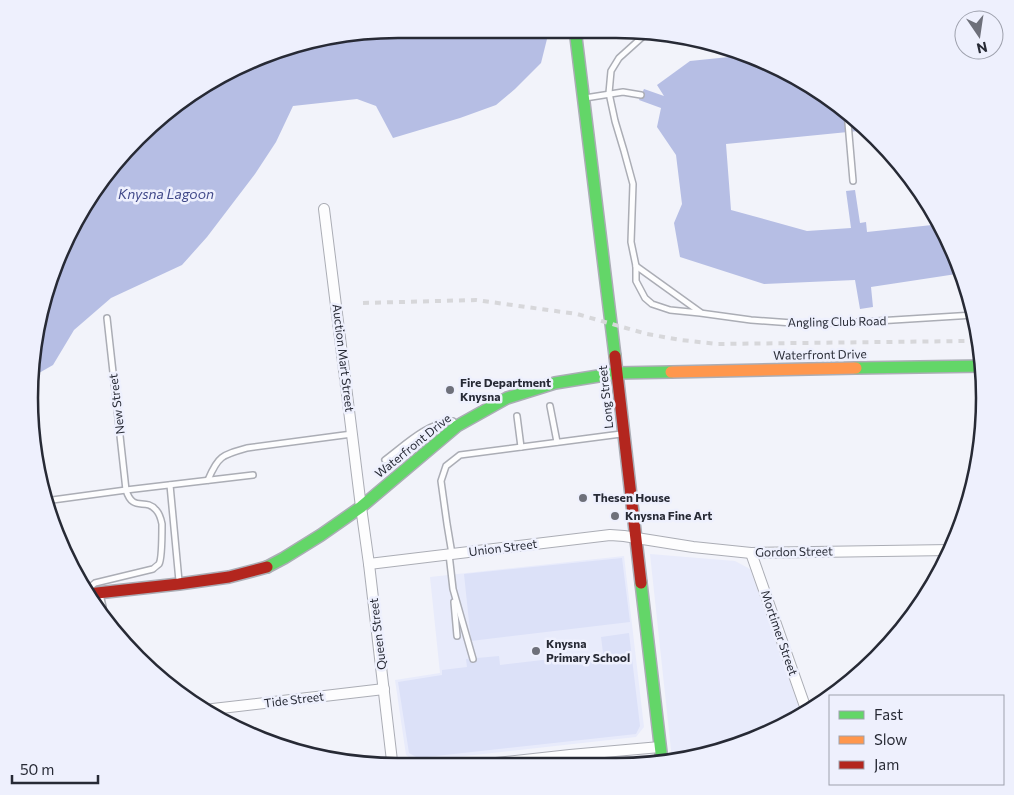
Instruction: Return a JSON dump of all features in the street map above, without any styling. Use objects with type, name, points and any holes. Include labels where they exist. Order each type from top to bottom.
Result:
[{"type":"street","name":"Long Street","points":[[576,38],[661,754]]},
{"type":"street","name":"Auction Mart Street","points":[[324,209],[361,507]]},
{"type":"street","name":"Waterfront Drive","points":[[96,594],[230,577],[265,568],[321,535],[361,507],[457,426],[507,398],[555,383],[617,373],[975,366]]},
{"type":"street","name":"Queen Street","points":[[361,507],[392,758]]},
{"type":"street","name":"Union Street","points":[[369,564],[610,535],[637,539]]},
{"type":"street","name":"Gordon Street","points":[[637,539],[751,553],[942,550]]},
{"type":"street","name":"Mortimer Street","points":[[751,553],[804,704]]},
{"type":"street","name":"Tide Street","points":[[216,709],[384,689]]},
{"type":"street","points":[[578,758],[660,747]]},
{"type":"lane","name":"Angling Club Road","points":[[641,38],[619,58],[611,72],[609,93],[633,184],[631,242],[636,266],[636,281],[645,298],[652,304],[670,310],[751,320],[806,324],[967,316]]},
{"type":"lane","points":[[584,98],[623,92],[641,95]]},
{"type":"lane","points":[[848,122],[853,182]]},
{"type":"lane","name":"Angling Club Road","points":[[636,266],[700,313]]},
{"type":"lane","name":"New Street","points":[[107,318],[126,490]]},
{"type":"lane","points":[[550,406],[556,442]]},
{"type":"lane","points":[[517,416],[521,447]]},
{"type":"lane","points":[[385,460],[432,426],[453,421],[457,426]]},
{"type":"lane","points":[[457,636],[451,554],[441,481],[446,466],[460,456],[624,433]]},
{"type":"lane","points":[[208,480],[214,466],[222,457],[232,452],[247,448],[352,434]]},
{"type":"lane","points":[[53,500],[253,475]]},
{"type":"lane","points":[[170,485],[179,584]]},
{"type":"lane","points":[[91,586],[95,583],[150,570],[159,564],[162,532],[160,515],[154,508],[131,501],[126,490]]},
{"type":"lane","points":[[453,589],[473,659]]},
{"type":"lane","points":[[100,594],[102,604]]},
{"type":"shaded area","name":"Knysna Primary School","points":[[650,554],[735,561],[750,569],[799,707],[776,720],[732,738],[687,751],[671,753]]},
{"type":"shaded area","name":"Knysna Primary School","points":[[624,556],[644,727],[636,737],[448,758],[410,758],[406,755],[395,680],[440,673],[430,577]]},
{"type":"shaded area","points":[[622,558],[630,622],[471,641],[464,574]]},
{"type":"shaded area","points":[[629,633],[640,726],[636,734],[418,758],[409,753],[398,682],[442,675],[442,670],[467,667],[466,659],[499,656],[500,665],[603,653],[601,637]]},
{"type":"water","name":"Knysna Lagoon","points":[[374,38],[547,38],[541,63],[496,105],[393,138],[376,106],[357,99],[293,106],[276,142],[255,174],[207,237],[182,265],[111,298],[74,330],[53,365],[38,374],[44,327],[50,304],[65,260],[86,217],[98,197],[127,160],[160,127],[197,98],[260,65],[327,44]]},
{"type":"water","points":[[729,57],[754,65],[817,98],[858,131],[726,144],[731,210],[807,231],[851,228],[846,191],[855,190],[860,223],[866,222],[867,232],[932,225],[954,274],[871,287],[873,307],[860,309],[855,280],[764,284],[680,257],[674,223],[682,204],[676,155],[657,127],[661,108],[639,100],[644,89],[664,96],[657,85],[690,61]]},
{"type":"railway","points":[[363,303],[476,300],[577,314],[647,334],[717,344],[972,341]]},
{"type":"traffic: fast","points":[[576,38],[615,356]]},
{"type":"traffic: fast","points":[[856,368],[975,366]]},
{"type":"traffic: fast","points":[[267,567],[321,535],[361,507],[457,426],[507,398],[555,383],[617,373],[671,372]]},
{"type":"traffic: fast","points":[[641,583],[661,754]]},
{"type":"traffic: slow","points":[[671,372],[856,368]]},
{"type":"traffic: jam","points":[[615,356],[641,583]]},
{"type":"traffic: jam","points":[[95,593],[229,577],[267,567]]},
{"type":"place","name":"Fire Department Knysna","points":[[450,390]]},
{"type":"place","name":"Thesen House","points":[[583,498]]},
{"type":"place","name":"Knysna Fine Art","points":[[615,516]]},
{"type":"place","name":"Knysna Primary School","points":[[536,651]]}]
